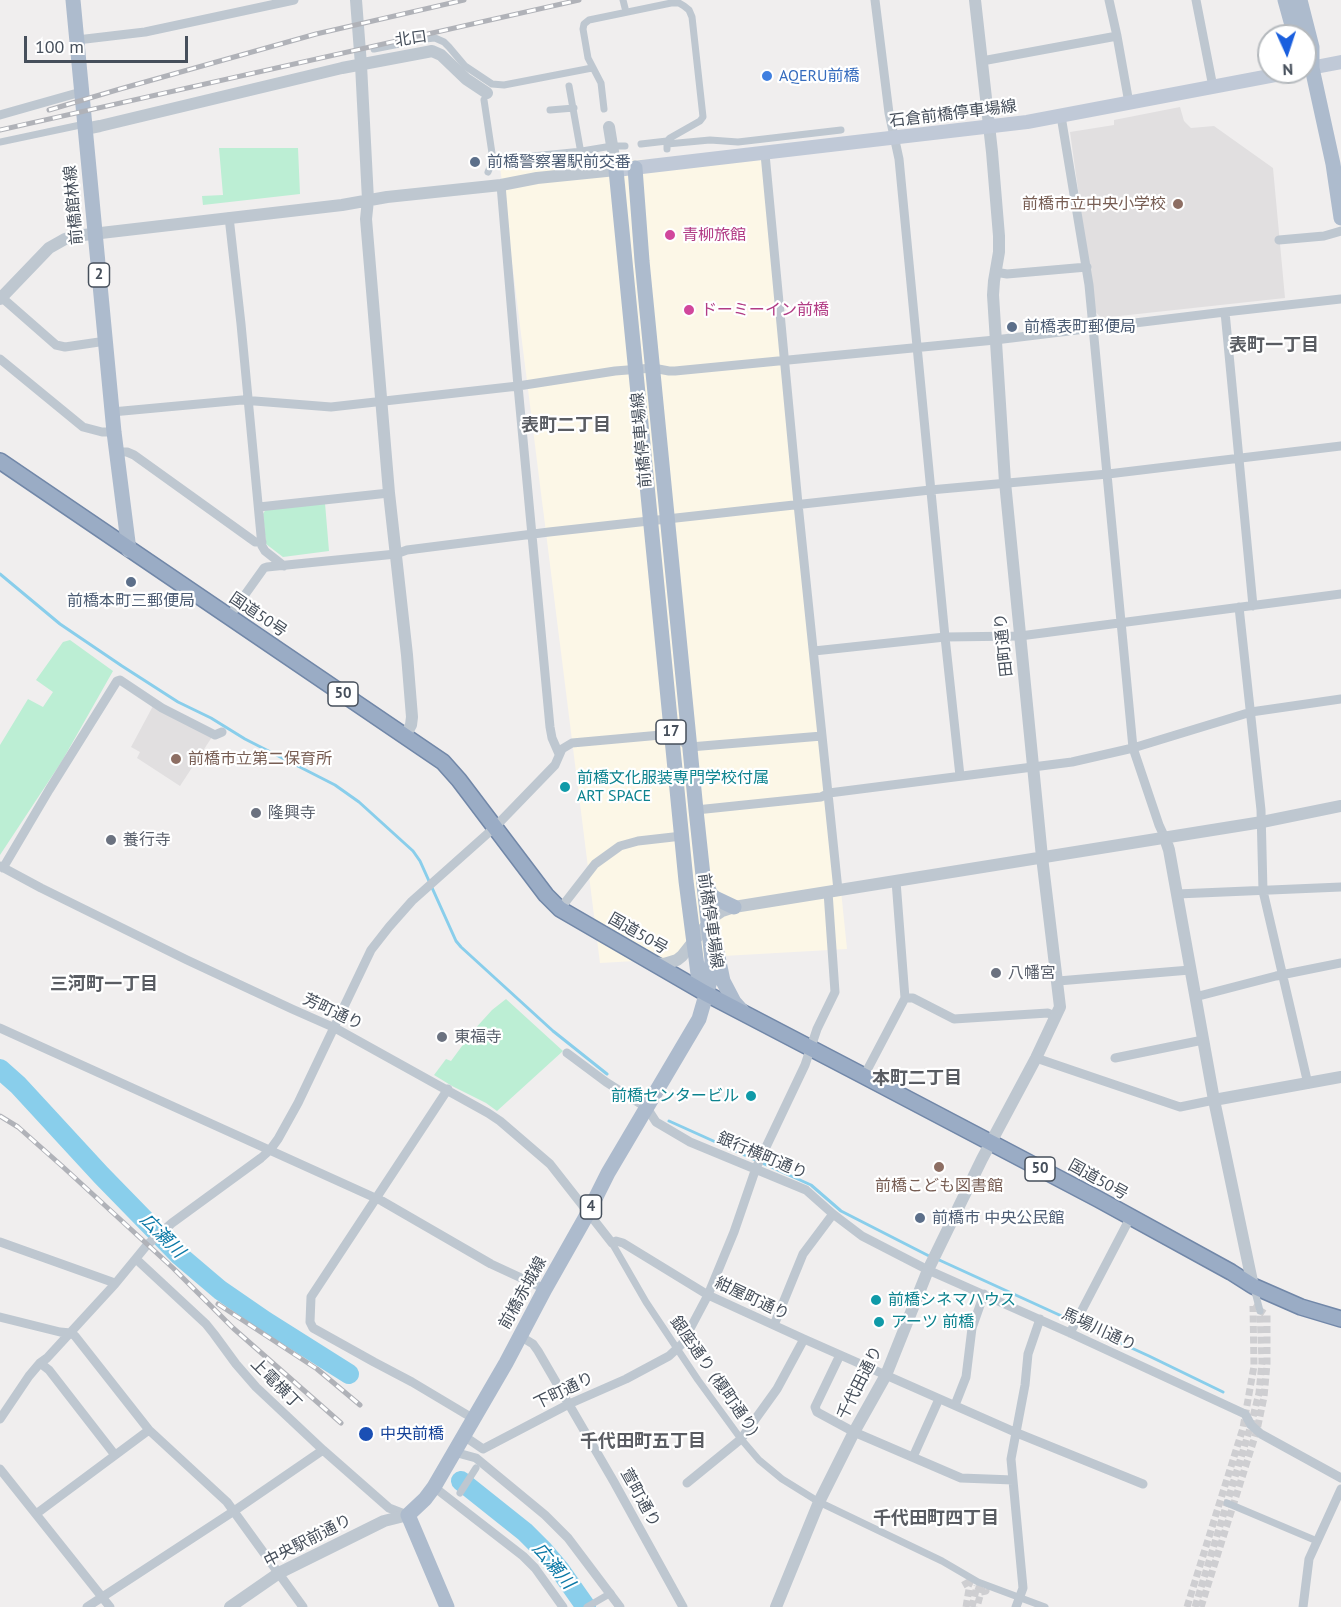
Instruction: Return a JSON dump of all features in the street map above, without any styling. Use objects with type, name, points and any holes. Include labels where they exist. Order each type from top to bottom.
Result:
[{"type":"highway","name":"国道50号","points":[[0,461],[443,762],[546,896],[560,909],[705,993],[1098,1199],[1253,1286],[1301,1307],[1341,1319]]},
{"type":"main road","name":"前橋館林線","points":[[73,0],[116,452],[129,549]]},
{"type":"main road","points":[[1285,0],[1292,24]]},
{"type":"main road","points":[[1300,0],[1306,24]]},
{"type":"main road","points":[[1317,64],[1341,62]]},
{"type":"main road","name":"石倉前橋停車場線","points":[[615,170],[989,127],[1061,116],[1257,79]]},
{"type":"main road","points":[[1312,84],[1333,164],[1341,218]]},
{"type":"main road","name":"前橋停車場線","points":[[634,168],[712,960],[710,981],[705,993]]},
{"type":"main road","name":"前橋停車場線","points":[[615,170],[689,906],[698,974],[705,993]]},
{"type":"main road","points":[[702,872],[711,895],[730,908]]},
{"type":"main road","points":[[689,906],[708,917],[730,908]]},
{"type":"main road","points":[[708,917],[716,943],[723,981],[734,1002],[742,1011]]},
{"type":"main road","name":"前橋赤城線","points":[[408,1515],[434,1487],[474,1419],[608,1173],[699,1019],[705,993]]},
{"type":"main road","points":[[408,1515],[447,1607]]},
{"type":"street","points":[[76,40],[145,33],[268,3],[294,0]]},
{"type":"street","points":[[356,0],[369,200],[366,219],[389,493],[412,717],[411,725],[405,736]]},
{"type":"street","points":[[623,0],[626,12]]},
{"type":"street","points":[[875,0],[898,159],[960,776]]},
{"type":"street","name":"田町通り","points":[[975,0],[999,236],[993,295],[1005,483],[1042,858],[1060,1007],[1036,1058],[991,1142]]},
{"type":"street","points":[[1109,0],[1129,103]]},
{"type":"street","points":[[1196,0],[1213,87]]},
{"type":"street","points":[[604,109],[601,83],[588,58],[584,24],[589,20],[670,2],[686,3],[692,17],[703,117],[670,138],[667,145]]},
{"type":"street","points":[[982,61],[1117,36]]},
{"type":"street","points":[[374,49],[435,38],[449,47],[488,91],[493,160],[488,172]]},
{"type":"street","name":"北口","points":[[85,126],[432,51],[441,55],[466,79],[488,91]]},
{"type":"street","points":[[488,91],[504,85],[567,75],[592,68]]},
{"type":"street","points":[[569,86],[582,155]]},
{"type":"street","points":[[0,114],[81,92]]},
{"type":"street","points":[[550,110],[574,108]]},
{"type":"street","points":[[1061,116],[1087,267],[1133,748],[1169,850],[1214,1100],[1260,1311]]},
{"type":"street","points":[[0,142],[85,126]]},
{"type":"street","points":[[106,341],[65,347],[56,345],[1,298],[49,248],[75,236],[615,170],[609,127]]},
{"type":"street","points":[[641,144],[667,145],[710,140],[738,142],[841,130]]},
{"type":"street","points":[[493,160],[582,155],[606,147]]},
{"type":"street","points":[[678,1350],[708,1295],[734,1232],[756,1168],[805,1065],[817,1029],[836,992],[829,793],[798,504],[765,154]]},
{"type":"street","points":[[501,184],[550,727],[559,754]]},
{"type":"street","points":[[229,217],[262,542],[265,551],[284,566]]},
{"type":"street","points":[[1279,240],[1324,236],[1341,231]]},
{"type":"street","points":[[995,272],[1007,274],[1087,267]]},
{"type":"street","points":[[112,412],[242,400],[323,407],[518,386],[615,371],[653,368],[675,371],[995,340],[1341,299]]},
{"type":"street","points":[[1225,312],[1253,606]]},
{"type":"street","points":[[0,359],[83,427],[102,432],[114,432]]},
{"type":"street","points":[[229,617],[264,568],[396,554],[407,550],[532,534],[798,504],[1108,474],[1341,447]]},
{"type":"street","points":[[116,452],[127,452],[134,455],[255,542],[262,542]]},
{"type":"street","points":[[260,507],[389,493]]},
{"type":"street","points":[[814,651],[945,637],[1020,636],[1341,594]]},
{"type":"street","points":[[1239,607],[1262,822],[1263,891],[1308,1084]]},
{"type":"street","points":[[1,867],[117,681],[120,680],[162,708],[214,735],[222,732]]},
{"type":"street","points":[[696,810],[821,797],[829,793],[1072,762],[1133,748],[1251,712],[1341,699]]},
{"type":"street","points":[[0,1419],[40,1363],[71,1333],[165,1228],[270,1150],[298,1103],[366,958],[388,927],[412,901],[495,827],[555,765],[562,749],[572,743],[672,734],[690,747],[822,736]]},
{"type":"street","points":[[730,908],[1262,822],[1341,806]]},
{"type":"street","points":[[560,909],[595,864],[620,846],[638,841],[682,836]]},
{"type":"street","name":"芳町通り","points":[[1,867],[187,960],[335,1028],[448,1089],[500,1121],[550,1164],[612,1243]]},
{"type":"street","points":[[864,1076],[905,998],[896,881]]},
{"type":"street","points":[[1176,894],[1341,887]]},
{"type":"street","points":[[651,962],[664,964],[677,960],[694,942],[708,917]]},
{"type":"street","points":[[1195,997],[1341,963]]},
{"type":"street","points":[[1058,981],[1190,970]]},
{"type":"street","points":[[905,998],[912,998],[954,1019],[1048,1013],[1056,1017]]},
{"type":"street","points":[[0,1028],[375,1198],[491,1264],[545,1289]]},
{"type":"street","points":[[1115,1058],[1203,1040]]},
{"type":"street","name":"銀行横町通り","points":[[567,1053],[606,1082],[647,1108],[656,1122],[690,1142],[806,1190],[832,1214],[862,1236],[928,1270]]},
{"type":"street","points":[[1036,1058],[1180,1107],[1341,1077]]},
{"type":"street","points":[[448,1089],[311,1297],[311,1325],[474,1419]]},
{"type":"street","name":"千代田通り","points":[[776,1607],[819,1502],[854,1432],[886,1376],[928,1270],[991,1142]]},
{"type":"street","points":[[774,1325],[803,1254],[832,1214]]},
{"type":"street","points":[[1073,1326],[1130,1218]]},
{"type":"street","points":[[0,1242],[115,1284]]},
{"type":"street","name":"紺屋町通り","points":[[612,1243],[623,1242],[708,1295],[804,1339],[1017,1433],[1143,1484]]},
{"type":"street","name":"銀座通り (榎町通り)","points":[[612,1243],[646,1302],[678,1350],[741,1439],[759,1460],[782,1479],[819,1502],[942,1562],[977,1584],[1018,1603],[1044,1607]]},
{"type":"street","name":"上電横丁","points":[[136,1259],[206,1324],[256,1387],[389,1508],[408,1515]]},
{"type":"street","name":"馬場川通り","points":[[928,1270],[1040,1319],[1073,1326],[1245,1414],[1251,1425],[1261,1434],[1341,1478]]},
{"type":"street","points":[[955,1405],[966,1377],[972,1328],[984,1294]]},
{"type":"street","points":[[0,1317],[71,1333],[75,1336],[149,1430],[234,1510],[303,1607]]},
{"type":"street","points":[[1018,1603],[1023,1588],[1011,1459],[1025,1385],[1028,1354],[1040,1319]]},
{"type":"street","name":"萱町通り","points":[[520,1336],[530,1341],[538,1351],[683,1607]]},
{"type":"street","points":[[687,1483],[741,1439],[777,1389],[804,1339]]},
{"type":"street","name":"下町通り","points":[[483,1449],[678,1350]]},
{"type":"street","points":[[840,1355],[815,1407],[817,1412],[854,1432],[961,1478],[1013,1480]]},
{"type":"street","points":[[40,1363],[49,1370],[115,1455]]},
{"type":"street","points":[[913,1457],[939,1399]]},
{"type":"street","points":[[36,1514],[149,1430]]},
{"type":"street","points":[[462,1491],[478,1464],[479,1453],[483,1449],[464,1436]]},
{"type":"street","points":[[87,1607],[323,1450]]},
{"type":"street","points":[[454,1452],[471,1455],[478,1464],[556,1526],[568,1538],[620,1607]]},
{"type":"street","points":[[0,1469],[110,1607]]},
{"type":"street","points":[[434,1487],[523,1556],[535,1568],[563,1607]]},
{"type":"street","points":[[1303,1607],[1309,1558],[1341,1489]]},
{"type":"street","points":[[1227,1503],[1317,1541]]},
{"type":"street","name":"中央駅前通り","points":[[230,1607],[279,1573],[384,1521],[408,1515]]},
{"type":"street","points":[[587,1607],[611,1593]]},
{"type":"shaded area","name":"前橋市立中央小学校","points":[[1180,107],[1184,121],[1191,128],[1214,126],[1273,168],[1285,298],[1101,318],[1095,311],[1070,132],[1114,125],[1114,120]]},
{"type":"shaded area","points":[[765,154],[847,949],[600,963],[500,166]]},
{"type":"shaded area","points":[[153,706],[212,737],[180,786],[137,758],[140,752],[131,747]]},
{"type":"green space","points":[[219,148],[298,148],[300,194],[203,205],[202,196],[223,195]]},
{"type":"green space","points":[[325,503],[329,551],[283,557],[266,544],[263,514],[266,509]]},
{"type":"green space","points":[[70,640],[113,671],[62,761],[0,855],[0,745],[28,699],[43,707],[53,692],[36,680],[63,642]]},
{"type":"green space","points":[[506,999],[563,1051],[497,1111],[434,1075],[446,1059],[451,1061],[473,1031],[492,1010]]},
{"type":"waterway","points":[[0,574],[60,624],[178,702],[335,785],[359,802],[413,851],[461,947],[553,1031],[607,1074]]},
{"type":"waterway","name":"広瀬川","points":[[0,1069],[18,1085],[180,1256],[220,1290],[349,1374]]},
{"type":"waterway","points":[[669,1121],[811,1185],[841,1211],[931,1257]]},
{"type":"waterway","points":[[937,1259],[1223,1392]]},
{"type":"waterway","name":"広瀬川","points":[[461,1481],[525,1532],[543,1550],[586,1607]]},
{"type":"tunnel","points":[[1187,1607],[1243,1428],[1254,1366],[1253,1306]]},
{"type":"tunnel","points":[[1201,1607],[1257,1430],[1264,1397],[1267,1315],[1253,1306]]},
{"type":"tunnel","points":[[1195,1607],[1259,1393],[1262,1362],[1260,1311]]},
{"type":"tunnel","points":[[966,1607],[969,1589],[964,1580],[986,1591],[981,1592],[977,1607]]},
{"type":"tunnel","points":[[972,1607],[977,1586]]},
{"type":"railway","points":[[49,110],[316,34],[464,0]]},
{"type":"railway","points":[[0,130],[579,0]]},
{"type":"railway","points":[[0,1116],[18,1127],[62,1166],[173,1268],[233,1328],[341,1423]]},
{"type":"railway","points":[[218,1304],[317,1369],[360,1405]]},
{"type":"place","name":"AQERU前橋","points":[[767,76]]},
{"type":"place","name":"前橋警察署駅前交番","points":[[475,162]]},
{"type":"place","name":"前橋市立中央小学校","points":[[1178,204]]},
{"type":"place","name":"青柳旅館","points":[[670,235]]},
{"type":"place","name":"ドーミーイン前橋","points":[[689,310]]},
{"type":"place","name":"前橋表町郵便局","points":[[1012,327]]},
{"type":"place","name":"前橋本町三郵便局","points":[[131,582]]},
{"type":"place","name":"前橋市立第二保育所","points":[[176,759]]},
{"type":"place","name":"前橋文化服装専門学校付属 ART SPACE","points":[[565,787]]},
{"type":"place","name":"隆興寺","points":[[256,813]]},
{"type":"place","name":"養行寺","points":[[111,840]]},
{"type":"place","name":"八幡宮","points":[[996,973]]},
{"type":"place","name":"東福寺","points":[[442,1037]]},
{"type":"place","name":"前橋センタービル","points":[[751,1096]]},
{"type":"place","name":"前橋こども図書館","points":[[939,1167]]},
{"type":"place","name":"前橋市 中央公民館","points":[[920,1218]]},
{"type":"place","name":"前橋シネマハウス","points":[[876,1300]]},
{"type":"place","name":"アーツ 前橋","points":[[879,1322]]},
{"type":"place","name":"中央前橋","points":[[366,1434]]},
{"type":"district","name":"表町一丁目","points":[[1274,346]]},
{"type":"district","name":"表町二丁目","points":[[566,426]]},
{"type":"district","name":"三河町一丁目","points":[[104,985]]},
{"type":"district","name":"本町二丁目","points":[[917,1079]]},
{"type":"district","name":"千代田町五丁目","points":[[643,1442]]},
{"type":"district","name":"千代田町四丁目","points":[[936,1519]]}]
